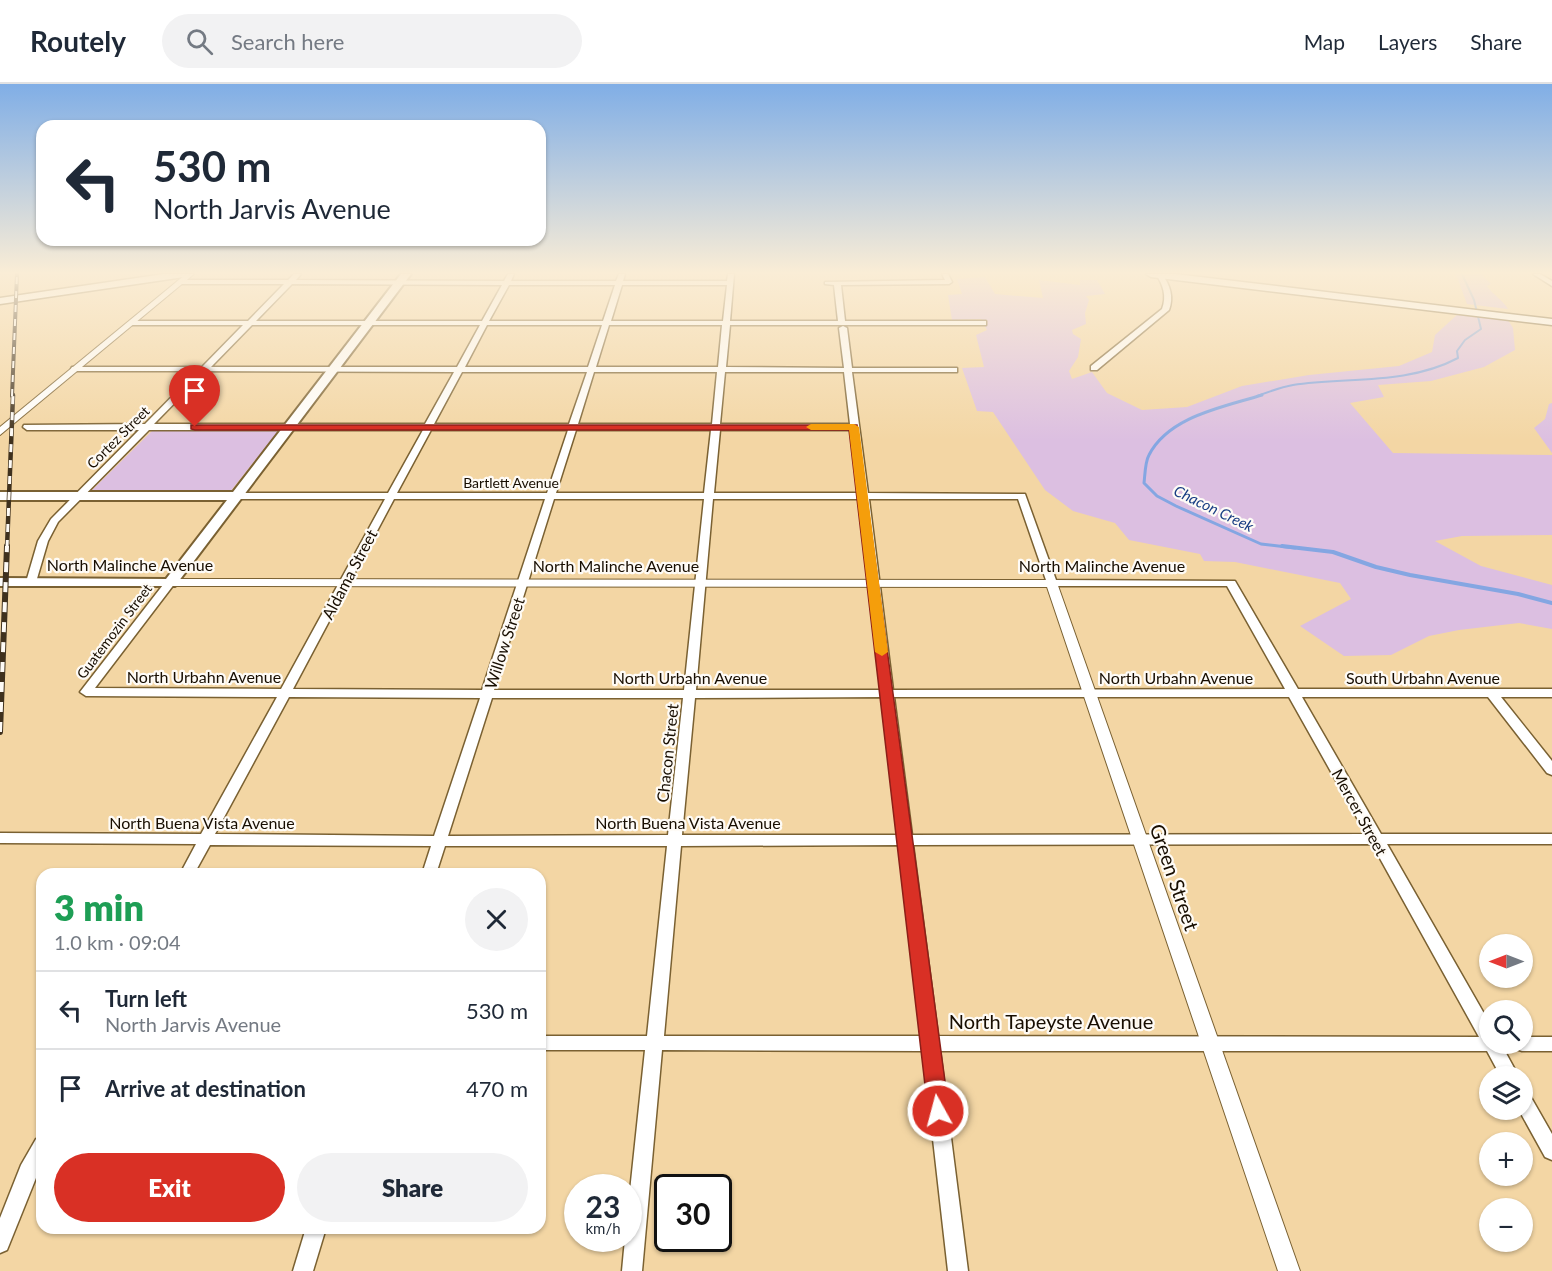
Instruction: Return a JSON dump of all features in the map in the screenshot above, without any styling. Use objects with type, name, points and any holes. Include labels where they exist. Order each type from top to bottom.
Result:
[{"type":"main road","name":"Guatemozin Street","points":[[170,583],[362,329]]},
{"type":"main road","name":"Bartlett Avenue","points":[[0,496],[235,496]]},
{"type":"main road","name":"North Malinche Avenue","points":[[0,582],[170,583]]},
{"type":"street","points":[[2,428],[124,329]]},
{"type":"street","name":"Cortez Street","points":[[31,582],[47,531],[244,329]]},
{"type":"street","name":"Aldama Street","points":[[191,868],[481,329]]},
{"type":"street","name":"Willow Street","points":[[431,868],[604,329]]},
{"type":"street","name":"Chacon Street","points":[[632,1271],[725,329]]},
{"type":"street","points":[[842,329],[958,1271]]},
{"type":"street","points":[[1094,368],[1141,329]]},
{"type":"street","points":[[75,369],[954,370]]},
{"type":"street","points":[[27,427],[854,427]]},
{"type":"street","name":"Bartlett Avenue","points":[[235,496],[1022,496]]},
{"type":"street","name":"Green Street","points":[[1022,496],[1289,1271]]},
{"type":"street","name":"North Malinche Avenue","points":[[170,583],[1231,583]]},
{"type":"street","name":"Guatemozin Street","points":[[87,692],[170,583]]},
{"type":"street","name":"Mercer Street","points":[[1231,583],[1479,1023]]},
{"type":"street","name":"North Urbahn Avenue","points":[[87,692],[1294,694]]},
{"type":"street","points":[[1491,693],[1552,770]]},
{"type":"street","name":"South Urbahn Avenue","points":[[1294,694],[1552,693]]},
{"type":"street","name":"North Buena Vista Avenue","points":[[0,838],[440,841],[1552,839]]},
{"type":"street","name":"North Tapeyste Avenue","points":[[546,1043],[1479,1043]]},
{"type":"street","points":[[1533,1044],[1552,1044]]},
{"type":"street","points":[[1533,1117],[1552,1151]]},
{"type":"street","points":[[0,1243],[36,1156]]},
{"type":"street","points":[[303,1271],[314,1234]]},
{"type":"shaded area","points":[[1073,329],[1073,334],[1081,339],[1078,357],[1069,371],[1072,379],[1092,372],[1107,393],[1142,410],[1187,407],[1242,386],[1309,375],[1399,366],[1432,352],[1435,335],[1441,329],[1513,329],[1515,350],[1484,367],[1431,381],[1378,385],[1384,397],[1350,403],[1393,453],[1552,455],[1552,535],[1462,536],[1435,541],[1481,566],[1552,585],[1552,629],[1519,623],[1459,630],[1429,636],[1391,655],[1344,656],[1300,626],[1351,599],[1340,583],[1235,562],[1204,561],[1200,554],[1129,540],[1115,523],[1073,511],[1045,490],[993,412],[977,411],[962,368],[984,367],[976,335],[987,330]]},
{"type":"shaded area","points":[[1552,403],[1552,453],[1534,428],[1545,419],[1549,404]]},
{"type":"shaded area","points":[[153,430],[279,430],[230,492],[90,492]]},
{"type":"waterway","name":"Chacon Creek","points":[[1257,396],[1293,385],[1377,379],[1439,367],[1458,358],[1457,351],[1465,340],[1480,329]]},
{"type":"waterway","name":"Chacon Creek","points":[[1262,395],[1199,415],[1170,431],[1149,455],[1144,483],[1157,496],[1176,506],[1261,544],[1295,548]]},
{"type":"waterway","name":"Chacon Creek","points":[[1282,546],[1333,552],[1376,567],[1410,575],[1518,594],[1552,603]]},
{"type":"railway","points":[[12,396],[15,329]]},
{"type":"railway","points":[[7,548],[13,395]]},
{"type":"railway","points":[[0,732],[7,546]]},
{"type":"slow traffic","points":[[811,427],[854,427],[882,652]]},
{"type":"route","points":[[195,427],[854,427],[938,1111]]}]
